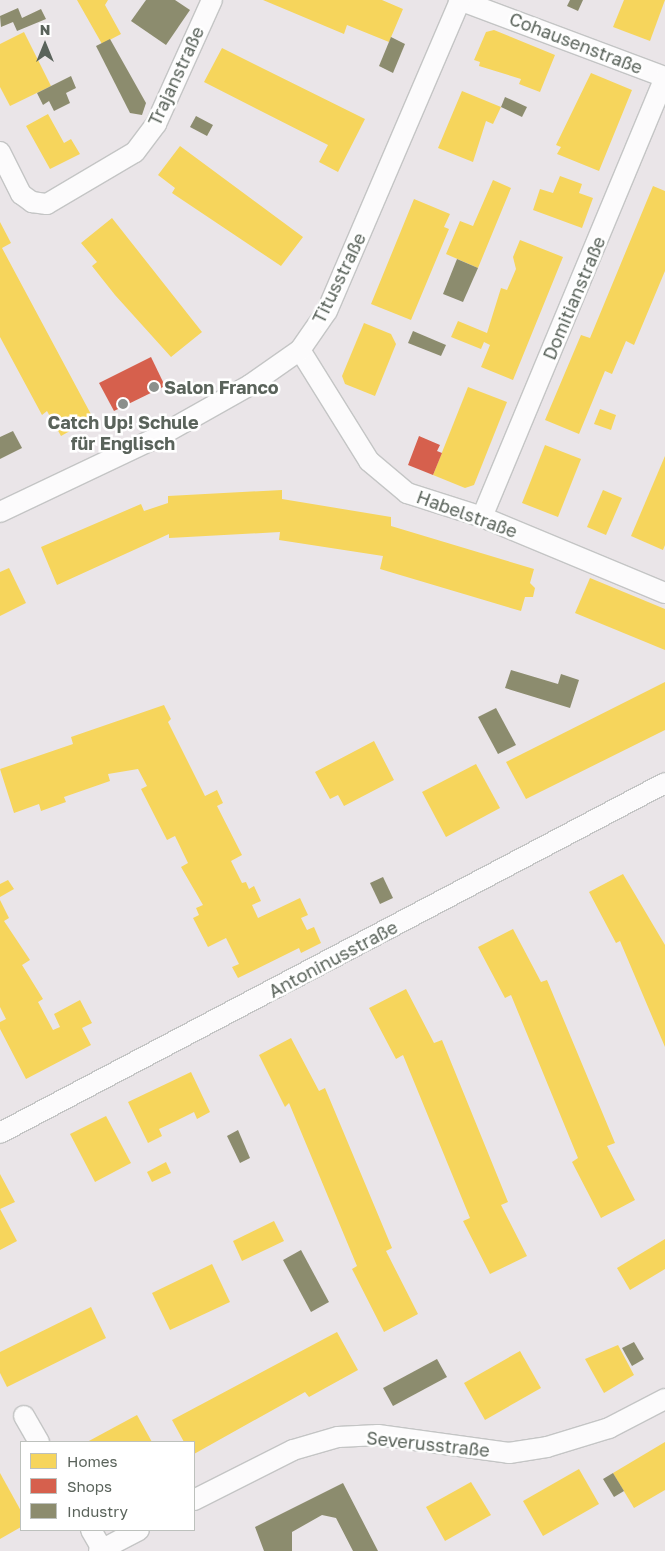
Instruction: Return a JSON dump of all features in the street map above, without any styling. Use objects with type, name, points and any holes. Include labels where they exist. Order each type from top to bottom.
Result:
[{"type":"street","name":"Trajanstraße","points":[[0,152],[21,194],[32,202],[47,204],[135,152],[156,124],[212,0]]},
{"type":"street","name":"Cohausenstraße","points":[[460,0],[665,78]]},
{"type":"street","name":"Titusstraße","points":[[0,512],[156,438],[250,385],[300,350],[327,311],[460,0]]},
{"type":"street","name":"Domitianstraße","points":[[482,517],[665,78]]},
{"type":"street","name":"Habelstraße","points":[[300,350],[369,461],[408,493],[482,517],[665,593]]},
{"type":"street","name":"Antoninusstraße","points":[[0,1133],[665,783]]},
{"type":"street","name":"Severusstraße","points":[[195,1499],[293,1450],[338,1437],[378,1435],[508,1453],[548,1448],[608,1428],[665,1399]]},
{"type":"street","points":[[24,1416],[38,1441]]},
{"type":"street","points":[[92,1531],[102,1550],[137,1531]]},
{"type":"building: Homes","points":[[77,0],[108,0],[105,5],[121,34],[102,44]]},
{"type":"building: Homes","points":[[263,0],[382,0],[403,9],[389,42],[347,25],[344,34]]},
{"type":"building: Homes","points":[[624,0],[665,0],[650,41],[613,27]]},
{"type":"building: Homes","points":[[494,30],[555,55],[540,92],[519,84],[521,79],[479,66],[480,62],[474,60],[486,32]]},
{"type":"building: Homes","points":[[24,32],[51,86],[10,106],[0,87],[0,44]]},
{"type":"building: Homes","points":[[222,48],[365,119],[338,172],[319,162],[328,145],[204,82]]},
{"type":"building: Homes","points":[[591,73],[632,90],[599,171],[557,154],[561,147],[556,145]]},
{"type":"building: Homes","points":[[462,91],[501,107],[493,124],[486,121],[473,162],[438,148]]},
{"type":"building: Homes","points":[[48,114],[64,143],[71,139],[80,154],[50,169],[26,126]]},
{"type":"building: Homes","points":[[180,146],[303,237],[281,266],[172,193],[175,188],[158,175]]},
{"type":"building: Homes","points":[[560,176],[582,184],[579,193],[593,198],[582,228],[533,210],[540,189],[553,193]]},
{"type":"building: Homes","points":[[493,180],[511,188],[478,268],[446,254],[460,221],[473,226]]},
{"type":"building: Homes","points":[[653,186],[665,191],[665,271],[634,345],[626,341],[612,374],[605,371],[579,434],[545,420],[581,335],[590,338]]},
{"type":"building: Homes","points":[[414,199],[450,214],[444,227],[449,229],[411,320],[371,304]]},
{"type":"building: Homes","points":[[112,218],[202,332],[171,357],[115,295],[92,266],[97,262],[81,243]]},
{"type":"building: Homes","points":[[0,222],[11,243],[2,248],[93,418],[61,436],[47,411],[42,415],[0,337]]},
{"type":"building: Homes","points":[[520,240],[563,257],[513,380],[481,367],[490,345],[484,342],[481,349],[451,337],[458,321],[487,333],[501,288],[507,290],[516,269],[513,257]]},
{"type":"building: Homes","points":[[364,323],[391,334],[396,344],[375,396],[345,384],[342,376]]},
{"type":"building: Homes","points":[[468,387],[507,402],[474,485],[465,488],[433,475]]},
{"type":"building: Homes","points":[[600,409],[616,415],[611,430],[594,424]]},
{"type":"building: Homes","points":[[545,445],[581,459],[558,517],[522,503]]},
{"type":"building: Homes","points":[[665,456],[665,545],[663,550],[631,536]]},
{"type":"building: Homes","points":[[282,490],[282,499],[391,517],[391,526],[534,569],[530,583],[535,588],[533,597],[525,597],[521,611],[380,569],[383,556],[279,540],[280,532],[169,538],[169,534],[57,585],[41,547],[141,504],[144,511],[168,503],[168,496]]},
{"type":"building: Homes","points":[[603,490],[622,498],[606,535],[587,527]]},
{"type":"building: Homes","points":[[9,568],[26,603],[0,616],[0,572]]},
{"type":"building: Homes","points":[[590,578],[665,609],[665,650],[575,613]]},
{"type":"building: Homes","points":[[665,682],[665,730],[526,799],[506,762]]},
{"type":"building: Homes","points":[[164,705],[171,719],[168,722],[205,796],[217,790],[223,803],[217,806],[242,855],[231,861],[242,883],[246,882],[249,889],[254,886],[261,901],[252,905],[258,918],[300,898],[308,915],[301,918],[307,930],[314,927],[321,943],[301,953],[299,948],[238,978],[232,967],[239,964],[226,938],[208,947],[193,918],[199,915],[196,908],[203,905],[181,867],[188,863],[175,836],[167,840],[141,789],[147,786],[138,769],[108,774],[110,781],[64,797],[66,802],[41,811],[39,804],[14,813],[0,769],[73,744],[71,737]]},
{"type":"building: Homes","points":[[374,741],[394,780],[344,806],[338,795],[330,799],[315,772]]},
{"type":"building: Homes","points":[[476,764],[500,808],[446,837],[422,792]]},
{"type":"building: Homes","points":[[623,874],[665,945],[665,1047],[620,941],[616,943],[589,892]]},
{"type":"building: Homes","points":[[8,880],[14,889],[0,897],[0,884]]},
{"type":"building: Homes","points":[[0,900],[9,918],[4,921],[30,960],[22,965],[43,999],[38,1002],[53,1030],[60,1027],[54,1014],[80,1000],[92,1023],[82,1028],[91,1045],[26,1079],[0,1029],[0,1022],[6,1019],[0,1007]]},
{"type":"building: Homes","points":[[513,929],[541,982],[547,980],[615,1143],[607,1146],[635,1200],[601,1218],[572,1162],[578,1158],[511,995],[505,998],[478,947]]},
{"type":"building: Homes","points":[[406,989],[434,1043],[442,1040],[508,1202],[501,1205],[527,1256],[490,1274],[463,1221],[470,1218],[403,1055],[396,1059],[369,1008]]},
{"type":"building: Homes","points":[[291,1038],[319,1091],[325,1088],[392,1248],[386,1251],[418,1314],[384,1332],[352,1269],[357,1266],[289,1103],[285,1107],[259,1055]]},
{"type":"building: Homes","points":[[191,1072],[210,1112],[197,1119],[194,1112],[159,1129],[162,1136],[148,1143],[128,1102]]},
{"type":"building: Homes","points":[[106,1116],[131,1163],[95,1182],[70,1134]]},
{"type":"building: Homes","points":[[166,1162],[171,1173],[152,1182],[147,1172]]},
{"type":"building: Homes","points":[[0,1174],[15,1202],[0,1209]]},
{"type":"building: Homes","points":[[0,1209],[17,1241],[0,1250]]},
{"type":"building: Homes","points":[[274,1221],[284,1241],[242,1261],[233,1241]]},
{"type":"building: Homes","points":[[665,1239],[665,1269],[630,1290],[617,1268]]},
{"type":"building: Homes","points":[[212,1264],[230,1302],[170,1330],[152,1293]]},
{"type":"building: Homes","points":[[91,1307],[106,1338],[7,1387],[0,1373],[0,1352]]},
{"type":"building: Homes","points":[[337,1332],[358,1370],[309,1397],[305,1392],[195,1453],[195,1441],[183,1441],[172,1420]]},
{"type":"building: Homes","points":[[618,1345],[634,1375],[604,1393],[585,1359]]},
{"type":"building: Homes","points":[[520,1351],[541,1388],[485,1420],[464,1383]]},
{"type":"building: Homes","points":[[137,1415],[151,1441],[89,1441]]},
{"type":"building: Homes","points":[[665,1442],[665,1490],[634,1508],[613,1473]]},
{"type":"building: Homes","points":[[579,1469],[599,1504],[543,1536],[523,1501]]},
{"type":"building: Homes","points":[[0,1473],[20,1509],[20,1528],[0,1539]]},
{"type":"building: Homes","points":[[471,1482],[491,1515],[445,1541],[426,1507]]},
{"type":"building: Shops","points":[[151,357],[165,386],[114,411],[99,383]]},
{"type":"building: Shops","points":[[419,436],[440,445],[437,451],[442,453],[433,475],[408,465]]},
{"type":"building: Industry","points":[[146,0],[175,0],[190,10],[166,45],[131,21]]},
{"type":"building: Industry","points":[[570,0],[583,0],[578,11],[567,6]]},
{"type":"building: Industry","points":[[18,8],[22,18],[41,9],[46,19],[17,31],[13,22],[1,27],[0,16]]},
{"type":"building: Industry","points":[[391,37],[405,44],[393,73],[379,66]]},
{"type":"building: Industry","points":[[110,39],[146,103],[142,115],[130,113],[96,46]]},
{"type":"building: Industry","points":[[71,76],[76,88],[66,93],[70,103],[54,111],[49,101],[43,105],[37,93]]},
{"type":"building: Industry","points":[[505,97],[527,107],[522,117],[501,107]]},
{"type":"building: Industry","points":[[196,116],[213,125],[207,136],[190,127]]},
{"type":"building: Industry","points":[[457,259],[478,268],[463,302],[443,294]]},
{"type":"building: Industry","points":[[413,331],[446,345],[441,356],[408,343]]},
{"type":"building: Industry","points":[[13,431],[22,448],[0,459],[0,437]]},
{"type":"building: Industry","points":[[511,670],[558,684],[561,674],[579,680],[570,708],[505,688]]},
{"type":"building: Industry","points":[[496,708],[516,745],[498,754],[478,717]]},
{"type":"building: Industry","points":[[383,877],[393,898],[380,904],[370,883]]},
{"type":"building: Industry","points":[[238,1130],[250,1158],[240,1163],[227,1136]]},
{"type":"building: Industry","points":[[301,1250],[329,1302],[311,1312],[283,1260]]},
{"type":"building: Industry","points":[[634,1342],[644,1359],[632,1366],[622,1348]]},
{"type":"building: Industry","points":[[437,1359],[447,1377],[393,1406],[383,1388]]},
{"type":"building: Industry","points":[[613,1473],[624,1491],[614,1497],[603,1479]]},
{"type":"building: Industry","points":[[343,1483],[378,1551],[353,1551],[336,1518],[322,1515],[292,1532],[292,1551],[264,1551],[255,1527]]},
{"type":"place","name":"Salon Franco","points":[[154,387]]},
{"type":"place","name":"Catch Up! Schule für Englisch","points":[[123,404]]}]
